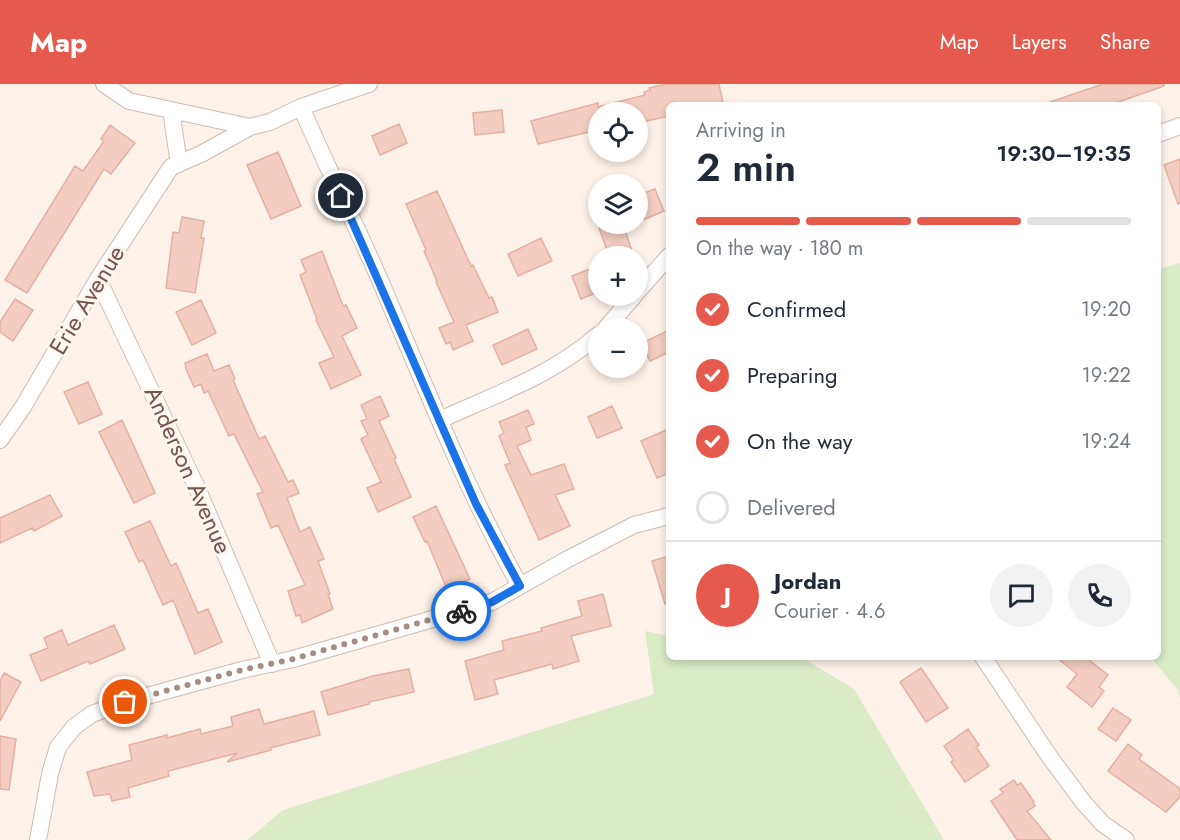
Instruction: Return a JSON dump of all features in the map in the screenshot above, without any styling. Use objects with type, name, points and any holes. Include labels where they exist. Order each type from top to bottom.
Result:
[{"type":"street","points":[[104,84],[129,101],[250,128]]},
{"type":"street","name":"Erie Avenue","points":[[0,440],[23,407],[98,279],[171,167],[250,128],[270,122],[301,107],[369,84]]},
{"type":"street","points":[[301,107],[476,504],[520,586]]},
{"type":"street","points":[[171,111],[178,164]]},
{"type":"street","points":[[1161,133],[1180,126]]},
{"type":"street","points":[[648,280],[666,259]]},
{"type":"street","name":"Anderson Avenue","points":[[98,279],[194,480],[272,664]]},
{"type":"street","points":[[615,318],[625,306]]},
{"type":"street","points":[[440,420],[551,370],[588,344]]},
{"type":"street","points":[[38,840],[50,774],[58,747],[74,727],[92,714],[125,702],[272,664],[492,602],[634,525],[666,517]]},
{"type":"street","points":[[985,660],[1049,756],[1084,803],[1103,824],[1126,840]]},
{"type":"green space","points":[[1180,263],[1180,699],[1178,690],[1153,660],[1161,660],[1161,268]]},
{"type":"green space","points":[[645,631],[666,635],[666,660],[806,660],[854,689],[944,840],[247,840],[283,810],[654,694]]},
{"type":"building","points":[[666,84],[719,84],[723,102],[666,102],[666,117],[648,121],[648,102],[618,102],[645,95],[644,92],[650,90],[649,88]]},
{"type":"building","points":[[1103,84],[1164,84],[1164,86],[1119,102],[1050,102]]},
{"type":"building","points":[[588,106],[588,132],[538,144],[531,121]]},
{"type":"building","points":[[502,110],[504,132],[475,135],[473,113]]},
{"type":"building","points":[[399,124],[407,143],[380,155],[372,136]]},
{"type":"building","points":[[110,125],[135,143],[111,174],[104,169],[27,293],[5,280],[75,166],[83,171],[104,141],[101,139]]},
{"type":"building","points":[[278,152],[301,206],[271,219],[247,165]]},
{"type":"building","points":[[1180,159],[1180,203],[1178,204],[1164,165]]},
{"type":"building","points":[[655,189],[664,211],[648,218],[648,191]]},
{"type":"building","points":[[437,191],[471,266],[473,265],[489,298],[492,297],[498,312],[466,325],[473,341],[453,350],[450,342],[446,344],[439,328],[454,322],[406,204]]},
{"type":"building","points":[[182,217],[204,221],[201,238],[204,238],[195,293],[166,288],[173,232],[179,233]]},
{"type":"building","points":[[601,234],[626,234],[630,246],[605,246]]},
{"type":"building","points":[[541,238],[552,261],[518,276],[508,254]]},
{"type":"building","points":[[322,251],[343,306],[346,305],[357,328],[342,336],[361,375],[331,389],[319,363],[334,357],[316,320],[300,275],[306,272],[301,260]]},
{"type":"building","points":[[588,270],[588,296],[581,299],[572,276]]},
{"type":"building","points":[[15,299],[33,310],[13,341],[0,332],[0,322]]},
{"type":"building","points":[[201,300],[216,333],[192,345],[176,312]]},
{"type":"building","points":[[528,329],[537,349],[502,365],[493,345]]},
{"type":"building","points":[[666,331],[666,353],[650,361],[648,340]]},
{"type":"building","points":[[207,354],[214,371],[229,365],[235,379],[233,380],[259,439],[265,436],[288,482],[293,480],[299,493],[287,498],[300,532],[310,527],[324,559],[318,561],[333,609],[302,623],[300,615],[296,616],[288,591],[305,585],[278,525],[271,528],[257,494],[263,492],[234,434],[229,436],[208,391],[204,393],[201,384],[194,387],[186,369],[185,363]]},
{"type":"building","points":[[88,382],[102,414],[79,424],[64,392]]},
{"type":"building","points":[[380,396],[389,416],[379,421],[411,497],[378,512],[367,488],[381,482],[361,439],[368,435],[361,421],[367,419],[361,405]]},
{"type":"building","points":[[612,406],[622,428],[597,438],[588,417]]},
{"type":"building","points":[[528,410],[534,424],[526,427],[531,440],[517,446],[531,475],[564,464],[574,489],[555,495],[570,526],[539,540],[505,465],[510,463],[499,436],[504,433],[499,422]]},
{"type":"building","points":[[122,420],[155,493],[134,503],[99,432]]},
{"type":"building","points":[[666,430],[666,474],[657,478],[641,441]]},
{"type":"building","points":[[50,495],[62,516],[34,531],[32,528],[0,543],[0,518]]},
{"type":"building","points":[[436,506],[470,579],[447,589],[427,541],[425,542],[413,517]]},
{"type":"building","points":[[150,521],[171,566],[176,563],[198,613],[208,609],[222,642],[195,654],[173,600],[163,605],[143,560],[139,562],[125,532]]},
{"type":"building","points":[[666,557],[666,604],[665,604],[652,561]]},
{"type":"building","points":[[603,594],[611,626],[571,636],[579,661],[553,669],[552,664],[494,680],[498,694],[475,700],[465,661],[504,650],[502,641],[542,631],[541,628],[582,616],[578,601]]},
{"type":"building","points":[[114,625],[125,649],[90,664],[88,661],[41,681],[30,655],[48,648],[44,638],[62,630],[68,645]]},
{"type":"building","points":[[1060,660],[1089,660],[1108,675],[1099,687],[1104,691],[1092,707],[1067,687],[1077,674]]},
{"type":"building","points":[[921,668],[948,708],[926,722],[900,682]]},
{"type":"building","points":[[409,669],[414,692],[369,702],[369,704],[328,715],[321,692],[373,676]]},
{"type":"building","points":[[4,673],[21,682],[0,721],[0,681]]},
{"type":"building","points":[[1113,708],[1131,720],[1116,741],[1098,729]]},
{"type":"building","points":[[259,709],[264,724],[314,711],[320,735],[227,762],[237,753],[168,771],[169,776],[128,788],[130,797],[112,801],[110,794],[94,796],[87,772],[132,760],[129,745],[167,735],[167,738],[200,729],[201,734],[233,726],[231,717]]},
{"type":"building","points":[[968,729],[979,745],[976,747],[989,766],[965,782],[951,762],[954,760],[944,746]]},
{"type":"building","points":[[0,736],[16,739],[9,790],[0,789]]},
{"type":"building","points":[[1128,744],[1142,755],[1139,759],[1180,789],[1180,797],[1166,812],[1108,771]]},
{"type":"building","points":[[1014,780],[1017,785],[1021,783],[1034,802],[1035,806],[1027,811],[1051,840],[1017,840],[991,801],[1003,793],[1000,789]]},
{"type":"way so far","points":[[125,702],[242,670],[293,659],[461,611]]},
{"type":"route","points":[[341,196],[476,504],[520,586],[492,602],[461,611]]}]
